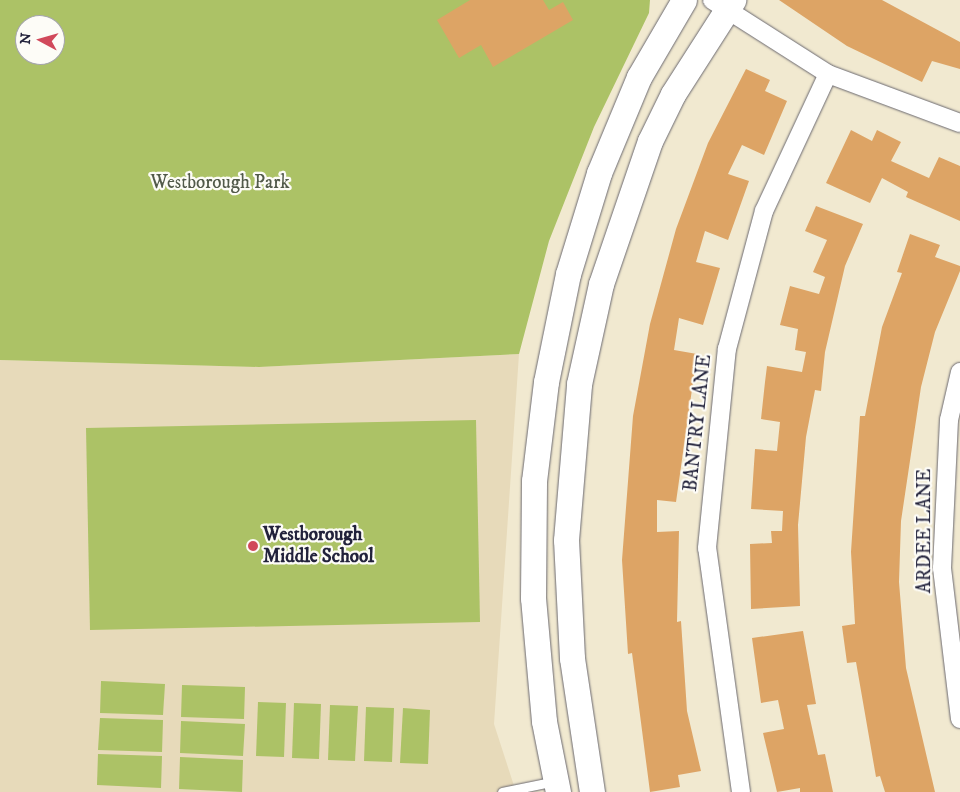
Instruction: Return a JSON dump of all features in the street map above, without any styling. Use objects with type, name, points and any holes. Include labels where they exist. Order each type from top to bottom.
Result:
[{"type":"main road","points":[[557,786],[544,721],[533,598],[534,481],[546,382],[568,274],[599,173],[639,77],[684,0]]},
{"type":"main road","points":[[592,792],[578,718],[568,588],[568,483],[579,384],[606,268],[650,140],[673,94],[724,3]]},
{"type":"street","points":[[724,3],[828,74],[960,123]]},
{"type":"street","name":"BANTRY LANE","points":[[742,792],[706,548],[727,350],[764,211],[828,74]]},
{"type":"street","name":"ARDEE LANE","points":[[960,372],[949,420],[942,568],[960,720]]},
{"type":"lane","points":[[502,792],[557,786]]},
{"type":"shaded area","name":"Westborough Middle School","points":[[519,354],[494,724],[516,792],[0,792],[0,360],[259,367]]},
{"type":"green space","name":"Westborough Park","points":[[0,0],[650,0],[649,13],[594,127],[549,241],[519,354],[259,367],[0,360]]},
{"type":"green space","points":[[476,420],[480,622],[90,630],[86,428]]},
{"type":"green space","points":[[101,681],[165,684],[163,715],[100,713]]},
{"type":"green space","points":[[182,685],[245,687],[244,719],[181,717]]},
{"type":"green space","points":[[258,702],[286,703],[284,757],[256,756]]},
{"type":"green space","points":[[294,703],[321,704],[319,759],[292,758]]},
{"type":"green space","points":[[330,705],[358,706],[355,761],[328,760]]},
{"type":"green space","points":[[366,707],[394,708],[392,762],[364,761]]},
{"type":"green space","points":[[403,708],[430,710],[428,764],[400,763]]},
{"type":"green space","points":[[100,718],[163,720],[162,752],[98,750]]},
{"type":"green space","points":[[181,721],[245,724],[243,756],[180,753]]},
{"type":"green space","points":[[98,754],[162,756],[161,788],[97,785]]},
{"type":"green space","points":[[180,757],[243,760],[242,792],[179,789]]},
{"type":"building","points":[[470,0],[543,0],[549,10],[563,2],[573,20],[493,67],[481,45],[459,58],[437,20]]},
{"type":"building","points":[[779,0],[882,0],[960,42],[960,69],[932,61],[922,82],[847,46]]},
{"type":"building","points":[[746,69],[770,80],[765,91],[787,101],[764,155],[742,145],[728,174],[749,181],[728,240],[705,231],[696,262],[720,268],[703,325],[679,318],[674,350],[697,354],[676,502],[657,500],[657,532],[679,531],[677,622],[681,621],[687,711],[701,771],[678,775],[680,787],[650,792],[632,653],[628,654],[622,560],[633,416],[650,324],[676,229],[708,143]]},
{"type":"building","points":[[851,130],[872,141],[877,130],[901,142],[891,161],[929,178],[939,157],[960,166],[960,221],[906,197],[908,192],[882,178],[870,203],[826,183]]},
{"type":"building","points":[[816,206],[863,224],[845,266],[825,352],[821,391],[815,390],[806,437],[798,525],[800,606],[751,609],[750,544],[772,543],[771,531],[782,531],[783,511],[751,509],[755,449],[777,451],[780,422],[761,419],[767,366],[802,372],[806,352],[795,350],[798,329],[780,325],[790,286],[819,294],[825,277],[813,272],[827,240],[805,231]]},
{"type":"building","points":[[910,234],[940,245],[935,257],[960,266],[960,271],[935,332],[921,387],[901,521],[899,582],[906,668],[935,792],[885,792],[880,776],[876,777],[856,662],[847,663],[842,626],[855,624],[851,552],[860,416],[865,416],[882,327],[902,273],[897,272]]},
{"type":"building","points":[[803,631],[816,704],[807,705],[818,755],[825,754],[833,792],[800,792],[800,788],[777,792],[763,733],[784,729],[778,700],[761,703],[752,638]]},
{"type":"place","name":"Westborough Middle School","points":[[253,546]]}]
